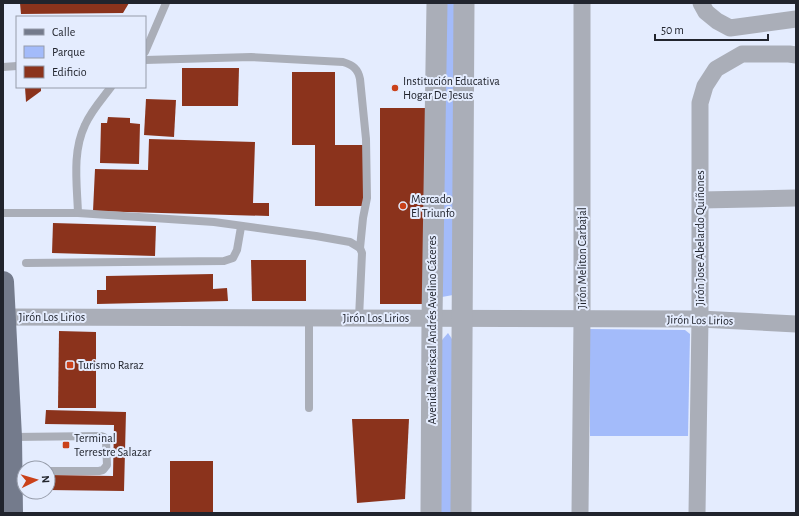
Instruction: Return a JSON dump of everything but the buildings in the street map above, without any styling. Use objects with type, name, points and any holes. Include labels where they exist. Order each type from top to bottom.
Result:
[{"type":"main road","points":[[3,282],[11,437],[12,513]]},
{"type":"street","name":"Avenida Mariscal Andrés Avelino Cáceres","points":[[431,513],[432,318],[437,3]]},
{"type":"street","points":[[461,513],[464,3]]},
{"type":"street","name":"Jirón Meliton Carbajal","points":[[580,513],[582,320],[582,3]]},
{"type":"street","points":[[702,3],[706,12],[717,21],[730,28],[796,18]]},
{"type":"street","name":"Jirón Jose Abelardo Quiñones","points":[[697,513],[701,200],[700,103],[705,86],[716,69],[742,54],[796,55]]},
{"type":"street","points":[[701,200],[796,198]]},
{"type":"street","name":"Jirón Los Lirios","points":[[5,317],[700,320],[796,324]]},
{"type":"lane","points":[[146,50],[166,3]]},
{"type":"lane","points":[[146,60],[251,57],[343,62],[354,66],[360,79],[367,154],[367,198],[360,248],[362,253],[359,318]]},
{"type":"lane","points":[[3,67],[16,66]]},
{"type":"lane","points":[[78,213],[76,173],[78,148],[84,126],[93,110],[110,88]]},
{"type":"lane","points":[[3,213],[78,213],[214,222],[350,242],[360,248]]},
{"type":"lane","points":[[26,263],[224,261],[232,258],[237,250],[241,227]]},
{"type":"lane","points":[[309,318],[309,408]]},
{"type":"lane","points":[[11,437],[100,436],[104,437],[106,440],[107,465],[103,470],[56,471]]},
{"type":"green space","points":[[441,3],[460,3],[453,295],[442,297]]},
{"type":"green space","points":[[589,329],[685,330],[690,334],[688,436],[590,436]]},
{"type":"green space","points":[[448,333],[454,342],[453,513],[437,513],[442,340]]},
{"type":"place","name":"Institución Educativa Hogar De Jesus","points":[[395,88]]},
{"type":"place","name":"Mercado El Triunfo","points":[[403,206]]},
{"type":"place","name":"Turismo Raraz","points":[[70,365]]},
{"type":"place","name":"Terminal Terrestre Salazar","points":[[66,445]]}]
